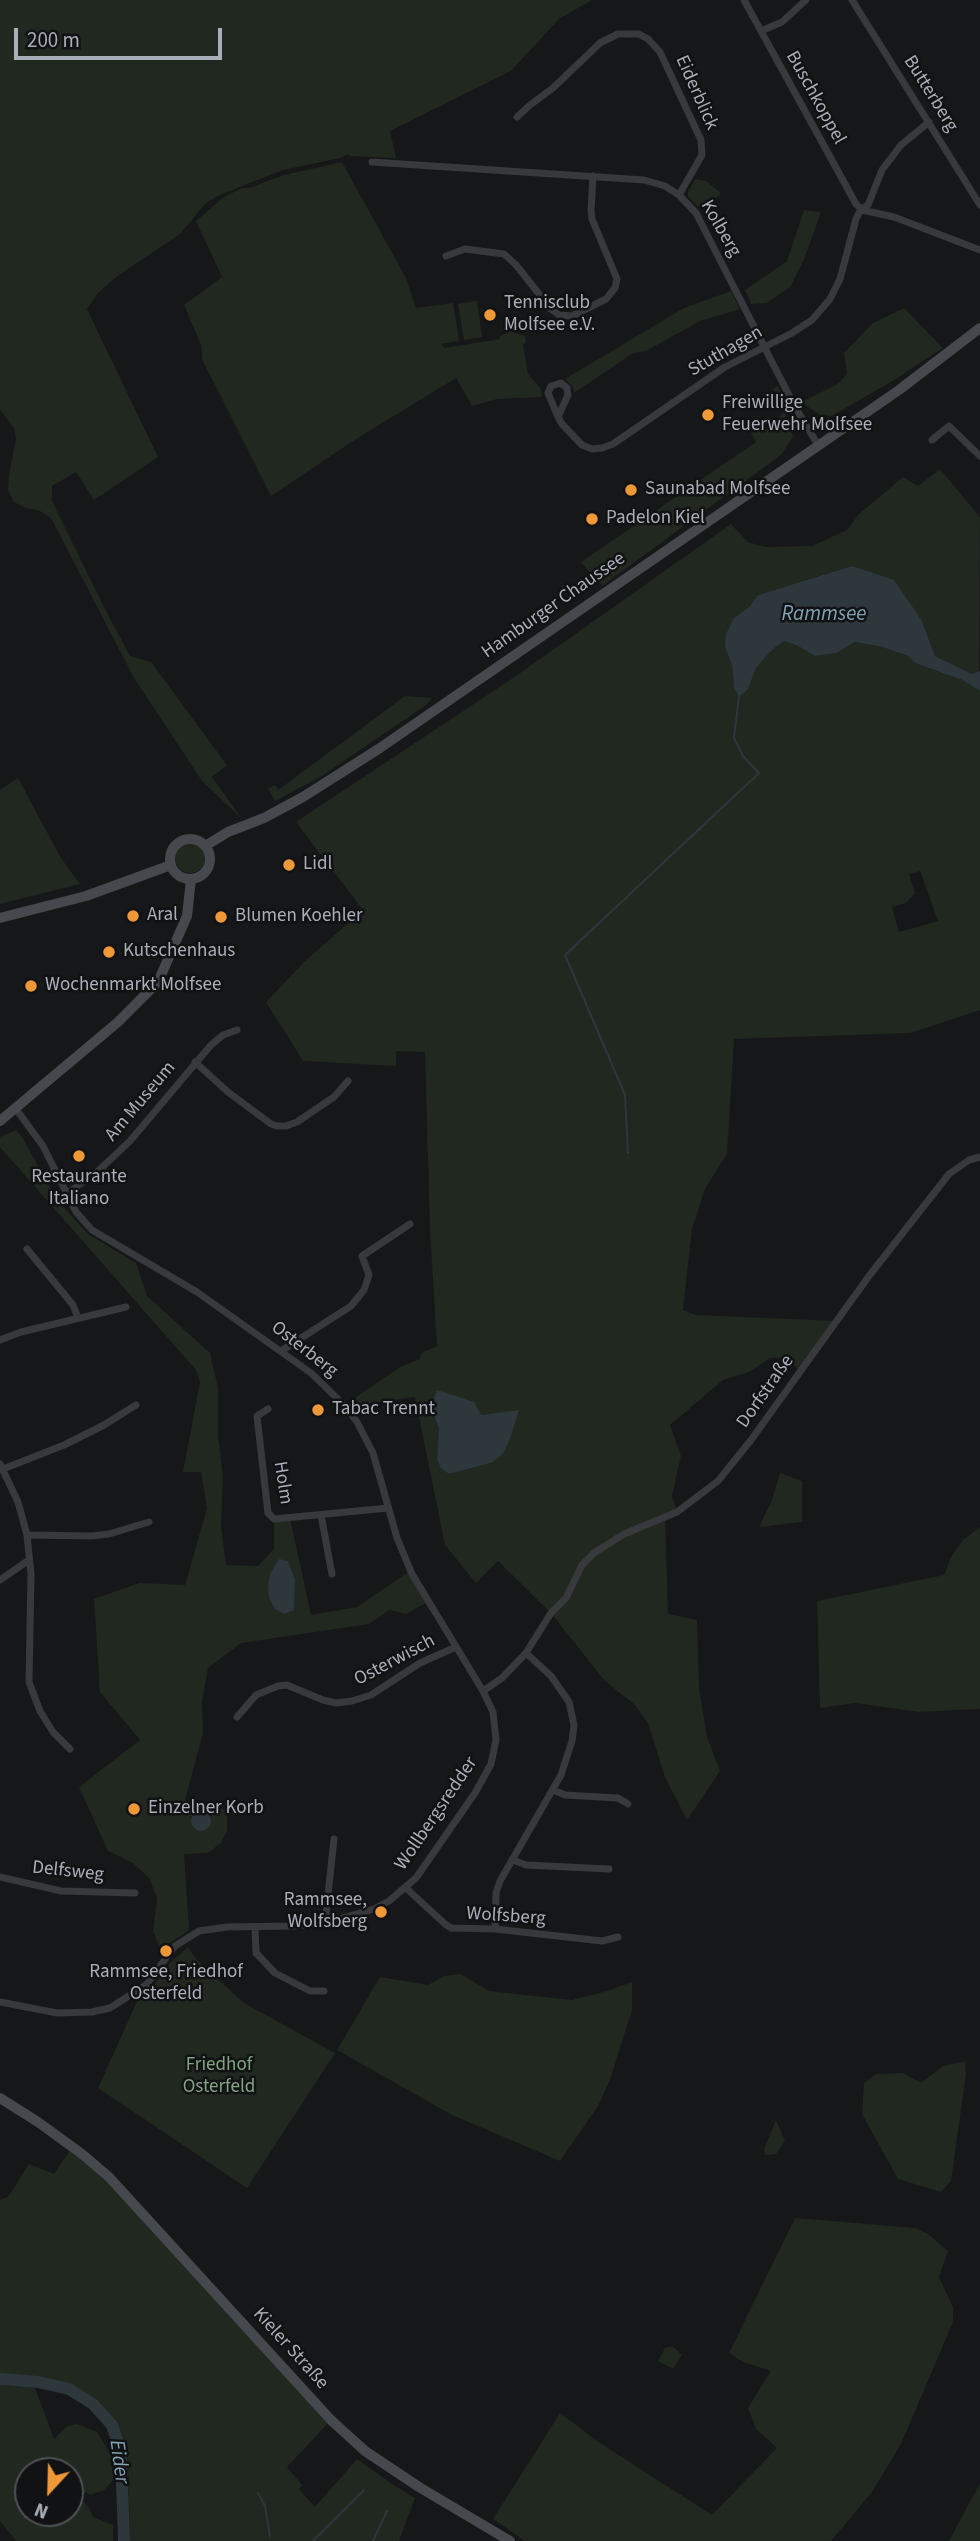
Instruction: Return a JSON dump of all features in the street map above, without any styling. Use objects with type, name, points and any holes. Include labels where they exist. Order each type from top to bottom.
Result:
[{"type":"main road","name":"Hamburger Chaussee","points":[[205,846],[228,832],[264,818],[303,797],[368,755],[899,390],[980,328]]},
{"type":"main road","points":[[194,839],[205,846],[210,856],[208,867],[201,875],[191,878],[179,875],[172,865],[172,852],[181,842],[194,839]]},
{"type":"main road","points":[[0,918],[86,896],[172,865]]},
{"type":"main road","points":[[0,1121],[118,1022],[158,982],[187,916],[191,878]]},
{"type":"main road","name":"Kieler Straße","points":[[0,2098],[72,2147],[109,2177],[331,2420],[365,2451],[419,2487],[510,2541]]},
{"type":"street","name":"Buschkoppel","points":[[744,0],[861,209]]},
{"type":"street","points":[[761,31],[782,22],[806,0]]},
{"type":"street","name":"Butterberg","points":[[852,0],[980,205]]},
{"type":"street","name":"Eiderblick","points":[[517,117],[553,88],[600,43],[618,34],[639,34],[660,52],[701,140],[702,155],[679,195]]},
{"type":"street","name":"Stuthagen","points":[[558,417],[571,436],[582,445],[592,449],[613,444],[725,367],[812,320],[830,299],[840,279],[856,219],[861,209],[868,205],[883,170],[901,145],[929,122]]},
{"type":"street","name":"Kolberg","points":[[372,162],[644,180],[665,186],[679,195],[696,213],[764,347],[818,445]]},
{"type":"street","points":[[446,256],[465,249],[504,254],[559,315],[572,316],[606,299],[615,288],[617,279],[592,219],[593,176]]},
{"type":"street","points":[[861,209],[894,217],[980,250]]},
{"type":"street","points":[[932,440],[949,426],[979,452]]},
{"type":"street","name":"Am Museum","points":[[66,1194],[96,1173],[130,1141],[195,1062],[223,1035],[237,1030]]},
{"type":"street","points":[[195,1062],[228,1092],[277,1126],[297,1122],[334,1097],[348,1082]]},
{"type":"street","name":"Osterberg","points":[[16,1109],[43,1146],[83,1222],[99,1236],[186,1284],[281,1352],[330,1389],[357,1422],[373,1453],[387,1508],[412,1574],[483,1691]]},
{"type":"street","name":"Dorfstraße","points":[[526,1653],[551,1613],[566,1598],[575,1575],[594,1553],[624,1534],[677,1512],[718,1481],[751,1440],[869,1276],[949,1174],[969,1160],[980,1157]]},
{"type":"street","points":[[281,1352],[351,1306],[364,1290],[369,1275],[362,1256],[410,1224]]},
{"type":"street","points":[[27,1249],[73,1305],[78,1318]]},
{"type":"street","points":[[0,1340],[126,1307]]},
{"type":"street","points":[[70,1749],[52,1732],[40,1711],[29,1682],[27,1535],[18,1502],[2,1466],[64,1445],[136,1405]]},
{"type":"street","name":"Holm","points":[[268,1409],[257,1416],[268,1513],[274,1519],[387,1508]]},
{"type":"street","name":"Holm","points":[[321,1515],[332,1574]]},
{"type":"street","points":[[27,1535],[92,1536],[109,1534],[149,1522]]},
{"type":"street","points":[[0,1580],[29,1560]]},
{"type":"street","name":"Osterwisch","points":[[237,1717],[256,1695],[278,1686],[287,1685],[336,1703],[371,1695],[420,1663],[456,1647]]},
{"type":"street","points":[[483,1691],[502,1678],[526,1653],[561,1689],[574,1725],[570,1749],[553,1790],[498,1888],[495,1929]]},
{"type":"street","name":"Wollbergsredder","points":[[0,2002],[57,2013],[92,2012],[110,2008],[146,1985],[175,1945],[209,1929],[325,1923],[374,1909],[406,1888],[426,1866],[491,1764],[495,1752],[496,1725],[483,1691]]},
{"type":"street","points":[[553,1790],[565,1795],[618,1798],[628,1804]]},
{"type":"street","points":[[325,1923],[334,1839]]},
{"type":"street","points":[[513,1860],[526,1865],[609,1869]]},
{"type":"street","name":"Delfsweg","points":[[0,1877],[61,1891],[135,1893]]},
{"type":"street","name":"Wolfsberg","points":[[406,1888],[444,1924],[452,1928],[495,1929],[602,1941],[618,1937]]},
{"type":"street","points":[[255,1927],[256,1953],[275,1973],[310,1991],[324,1992]]},
{"type":"green space","points":[[0,0],[592,0],[559,19],[511,71],[390,131],[396,158],[349,154],[283,170],[217,196],[205,204],[180,234],[116,277],[98,293],[87,309],[158,457],[94,500],[76,472],[52,486],[52,501],[130,656],[151,662],[227,765],[212,777],[242,819],[202,781],[134,678],[51,518],[14,502],[8,490],[16,439],[14,428],[0,410]]},
{"type":"green space","points":[[342,162],[406,278],[416,308],[453,303],[459,341],[441,344],[444,348],[500,339],[499,337],[510,331],[525,336],[526,343],[523,344],[528,374],[541,389],[542,397],[497,399],[472,406],[456,378],[353,441],[271,496],[202,359],[201,345],[184,305],[222,277],[196,221],[224,197],[242,188]]},
{"type":"green space","points":[[695,179],[706,181],[720,192],[720,195],[703,206],[697,206],[688,196]]},
{"type":"green space","points":[[804,210],[821,212],[805,257],[790,287],[767,303],[751,304],[745,290],[787,261]]},
{"type":"green space","points":[[731,291],[740,309],[700,321],[646,351],[633,353],[574,393],[573,387],[565,379],[684,308]]},
{"type":"green space","points":[[477,301],[482,337],[464,340],[458,304]]},
{"type":"green space","points":[[904,308],[943,348],[832,416],[820,415],[801,402],[838,384],[847,374],[844,353],[873,323]]},
{"type":"green space","points":[[778,386],[788,410],[785,412],[793,437],[781,455],[602,586],[581,562],[756,442],[751,433],[767,429],[785,411],[773,389]]},
{"type":"green space","points":[[940,469],[980,517],[979,672],[972,674],[935,656],[922,621],[852,566],[758,595],[749,607],[734,618],[725,647],[732,665],[734,687],[748,689],[756,668],[784,641],[815,656],[837,653],[855,642],[908,656],[915,663],[962,680],[980,691],[980,1010],[910,1033],[734,1039],[727,1154],[705,1189],[692,1229],[683,1310],[696,1315],[836,1321],[800,1371],[787,1358],[770,1358],[749,1372],[723,1380],[670,1425],[681,1456],[672,1496],[677,1512],[665,1517],[668,1614],[697,1620],[699,1688],[707,1737],[720,1771],[687,1820],[665,1777],[648,1723],[635,1705],[604,1680],[551,1613],[498,1561],[476,1583],[445,1545],[415,1397],[356,1405],[354,1409],[349,1402],[400,1367],[420,1359],[421,1353],[437,1346],[430,1231],[425,1052],[396,1051],[396,1066],[303,1061],[266,1002],[304,962],[363,910],[296,822],[516,676],[731,524],[748,542],[765,547],[812,546],[847,530],[859,514],[903,477],[918,486]],"holes":[[[920,871],[938,921],[899,932],[892,907],[906,903],[915,893],[909,874]],[[518,1411],[503,1452],[491,1463],[449,1474],[437,1460],[439,1428],[481,1415]]]},
{"type":"green space","points":[[405,696],[432,698],[426,705],[322,776],[275,801],[268,789],[275,785],[278,790]]},
{"type":"green space","points":[[18,778],[61,858],[80,884],[0,904],[0,790]]},
{"type":"green space","points":[[190,843],[201,847],[205,858],[201,869],[190,873],[179,869],[175,858],[179,847]]},
{"type":"green space","points":[[16,1130],[56,1199],[88,1234],[136,1263],[147,1296],[210,1353],[218,1388],[218,1436],[223,1477],[221,1525],[226,1565],[258,1566],[274,1549],[274,1519],[290,1518],[311,1615],[357,1607],[411,1570],[428,1602],[406,1614],[389,1610],[369,1624],[241,1643],[208,1668],[202,1702],[203,1733],[185,1800],[227,1810],[227,1831],[221,1843],[208,1853],[184,1854],[189,1930],[169,1944],[162,1954],[153,1931],[157,1898],[149,1878],[133,1863],[108,1851],[79,1787],[140,1740],[100,1692],[94,1599],[139,1583],[185,1585],[207,1508],[201,1472],[183,1472],[200,1382],[196,1370],[0,1147],[0,1137]]},
{"type":"green space","points":[[780,1473],[802,1481],[802,1522],[759,1527],[772,1500]]},
{"type":"green space","points":[[980,1527],[980,1709],[919,1712],[855,1703],[820,1708],[817,1601],[944,1575],[951,1557],[963,1540]]},
{"type":"green space","name":"Friedhof Osterfeld","points":[[188,1947],[197,1960],[244,2003],[335,2053],[247,2188],[98,2088],[139,1997],[148,1994],[171,1962]]},
{"type":"green space","points":[[461,1974],[489,1991],[572,2000],[632,1982],[632,2010],[610,2080],[598,2106],[560,2161],[452,2115],[337,2050],[380,1977],[428,1985],[444,1976]]},
{"type":"green space","points":[[965,2061],[966,2074],[951,2181],[941,2192],[898,2179],[862,2114],[864,2083],[876,2074],[903,2073],[921,2083],[943,2066]]},
{"type":"green space","points":[[776,2120],[785,2141],[776,2154],[765,2155],[764,2149]]},
{"type":"green space","points":[[72,2147],[82,2154],[331,2420],[287,2467],[302,2485],[299,2489],[315,2507],[357,2459],[415,2498],[399,2541],[130,2541],[128,2457],[115,2423],[99,2402],[72,2385],[0,2376],[0,2200],[8,2197],[29,2164],[54,2174]]},
{"type":"green space","points":[[795,2218],[915,2228],[928,2234],[948,2251],[939,2277],[953,2307],[953,2322],[901,2444],[872,2492],[831,2541],[525,2541],[493,2519],[560,2413],[600,2443],[712,2515],[777,2448],[756,2429],[748,2408],[771,2371],[743,2362],[729,2353]]},
{"type":"green space","points":[[672,2346],[682,2355],[673,2369],[658,2361],[665,2348]]},
{"type":"green space","points":[[0,2385],[35,2388],[54,2439],[66,2427],[77,2424],[97,2432],[111,2455],[114,2479],[104,2490],[91,2495],[84,2492],[84,2457],[14,2457],[14,2527],[84,2527],[84,2502],[93,2517],[113,2525],[113,2541],[16,2541],[0,2521]]},
{"type":"green space","points":[[980,2483],[980,2541],[949,2541]]},
{"type":"water","name":"Rammsee","points":[[852,566],[894,580],[922,621],[935,656],[972,674],[980,671],[980,691],[962,680],[915,663],[908,656],[882,647],[855,642],[837,653],[815,656],[784,641],[756,668],[748,689],[739,697],[734,687],[732,665],[725,647],[726,634],[734,618],[749,607],[758,595]]},
{"type":"water","points":[[437,1390],[474,1402],[481,1415],[519,1410],[504,1452],[498,1458],[491,1463],[449,1474],[441,1468],[437,1460],[439,1428],[431,1407]]},
{"type":"water","points":[[279,1559],[288,1561],[295,1580],[294,1610],[284,1614],[275,1609],[269,1598],[270,1574]]},
{"type":"water","points":[[201,1811],[208,1814],[211,1821],[208,1828],[201,1831],[194,1828],[191,1821],[194,1814]]},
{"type":"waterway","points":[[628,1153],[625,1095],[565,955],[759,773],[743,756],[734,738],[739,697]]},
{"type":"waterway","name":"Eider","points":[[0,2379],[38,2382],[69,2389],[93,2404],[112,2425],[121,2452],[124,2541]]},
{"type":"waterway","points":[[313,2541],[364,2490]]},
{"type":"waterway","points":[[258,2493],[265,2506],[270,2537]]},
{"type":"waterway","points":[[373,2541],[387,2511]]},
{"type":"place","name":"Tennisclub Molfsee e.V.","points":[[490,315]]},
{"type":"place","name":"Freiwillige Feuerwehr Molfsee","points":[[708,415]]},
{"type":"place","name":"Saunabad Molfsee","points":[[631,490]]},
{"type":"place","name":"Padelon Kiel","points":[[592,519]]},
{"type":"place","name":"Lidl","points":[[289,865]]},
{"type":"place","name":"Aral","points":[[133,916]]},
{"type":"place","name":"Blumen Koehler","points":[[221,917]]},
{"type":"place","name":"Kutschenhaus","points":[[109,952]]},
{"type":"place","name":"Wochenmarkt Molfsee","points":[[31,986]]},
{"type":"place","name":"Restaurante Italiano","points":[[79,1156]]},
{"type":"place","name":"Tabac Trennt","points":[[318,1410]]},
{"type":"place","name":"Einzelner Korb","points":[[134,1809]]},
{"type":"place","name":"Rammsee, Wolfsberg","points":[[381,1912]]},
{"type":"place","name":"Rammsee, Friedhof Osterfeld","points":[[166,1951]]}]
